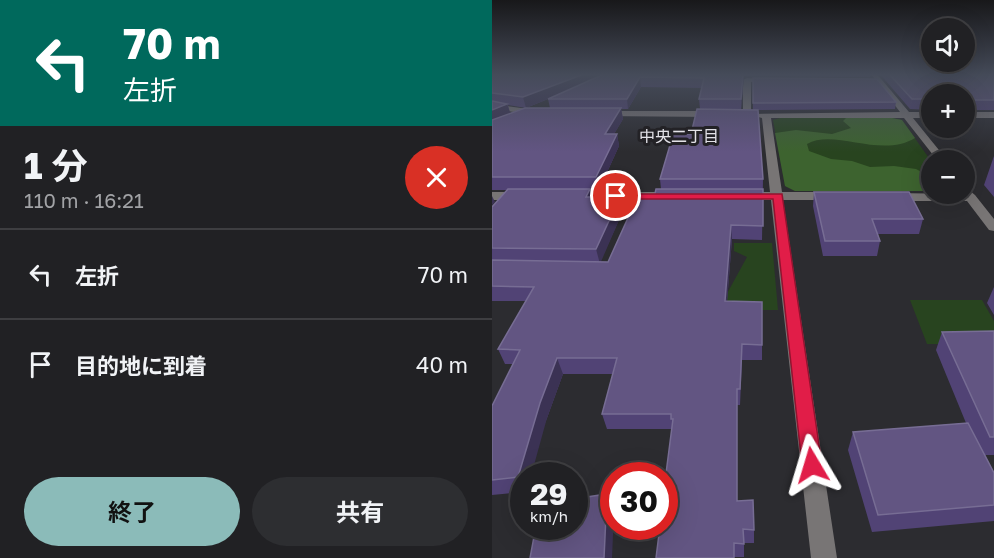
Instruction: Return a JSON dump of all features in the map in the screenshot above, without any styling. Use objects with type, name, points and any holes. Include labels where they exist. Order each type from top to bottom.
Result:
[{"type":"street","points":[[747,100],[747,115]]},
{"type":"street","points":[[894,100],[934,150]]},
{"type":"street","points":[[492,106],[527,113]]},
{"type":"street","points":[[509,120],[549,108]]},
{"type":"street","points":[[597,114],[724,114]]},
{"type":"street","points":[[735,114],[921,115]]},
{"type":"street","points":[[765,115],[778,196],[824,558]]},
{"type":"street","points":[[975,115],[994,115]]},
{"type":"street","points":[[880,197],[921,195]]},
{"type":"street","points":[[492,196],[532,196]]},
{"type":"street","points":[[498,208],[509,196]]},
{"type":"street","points":[[556,196],[635,201],[684,196]]},
{"type":"street","points":[[731,196],[846,196]]},
{"type":"street","points":[[975,202],[994,227]]},
{"type":"green space","points":[[780,118],[892,118],[902,120],[923,150],[921,150],[921,191],[795,191],[785,186],[773,120]]},
{"type":"green space","points":[[846,118],[902,120],[915,138],[902,144],[888,146],[830,139],[818,140],[807,144],[809,151],[831,159],[852,161],[870,167],[894,166],[916,169],[921,172],[921,191],[795,191],[785,186],[775,133],[796,130],[832,134],[851,128],[843,121]]},
{"type":"green space","points":[[734,243],[772,243],[778,310],[650,310],[724,299],[747,257],[734,251]]},
{"type":"green space","points":[[910,300],[982,300],[994,321],[994,344],[927,344]]},
{"type":"building","points":[[753,100],[894,100],[896,102],[753,103]]},
{"type":"building","points":[[492,101],[507,104],[492,110]]},
{"type":"building","points":[[525,108],[621,108],[605,134],[617,134],[596,177],[492,177],[492,120]]},
{"type":"building","points":[[697,109],[758,110],[763,179],[660,179],[673,135],[691,134]]},
{"type":"building","points":[[508,189],[590,189],[586,197],[620,197],[596,249],[492,248],[492,207]]},
{"type":"building","points":[[656,189],[763,189],[763,226],[731,225],[725,301],[762,302],[762,345],[742,344],[740,389],[737,389],[737,501],[753,500],[754,530],[743,529],[744,544],[734,543],[734,558],[656,558],[658,540],[678,540],[678,462],[667,462],[673,419],[671,419],[671,414],[602,414],[617,358],[557,358],[540,403],[522,462],[510,462],[510,478],[492,480],[492,406],[520,350],[498,349],[534,287],[492,286],[492,260],[608,262],[637,198],[654,198]]},
{"type":"building","points":[[814,192],[909,192],[923,219],[872,219],[880,241],[825,241]]},
{"type":"building","points":[[994,331],[994,437],[990,437],[942,332]]},
{"type":"building","points":[[968,423],[994,473],[994,505],[878,515],[853,432]]},
{"type":"building","points":[[600,495],[600,540],[605,540],[604,558],[530,558],[533,540],[588,540],[588,497]]},
{"type":"district","name":"中央二丁目","points":[[679,136]]},
{"type":"route","points":[[616,196],[778,196],[812,465]]}]
